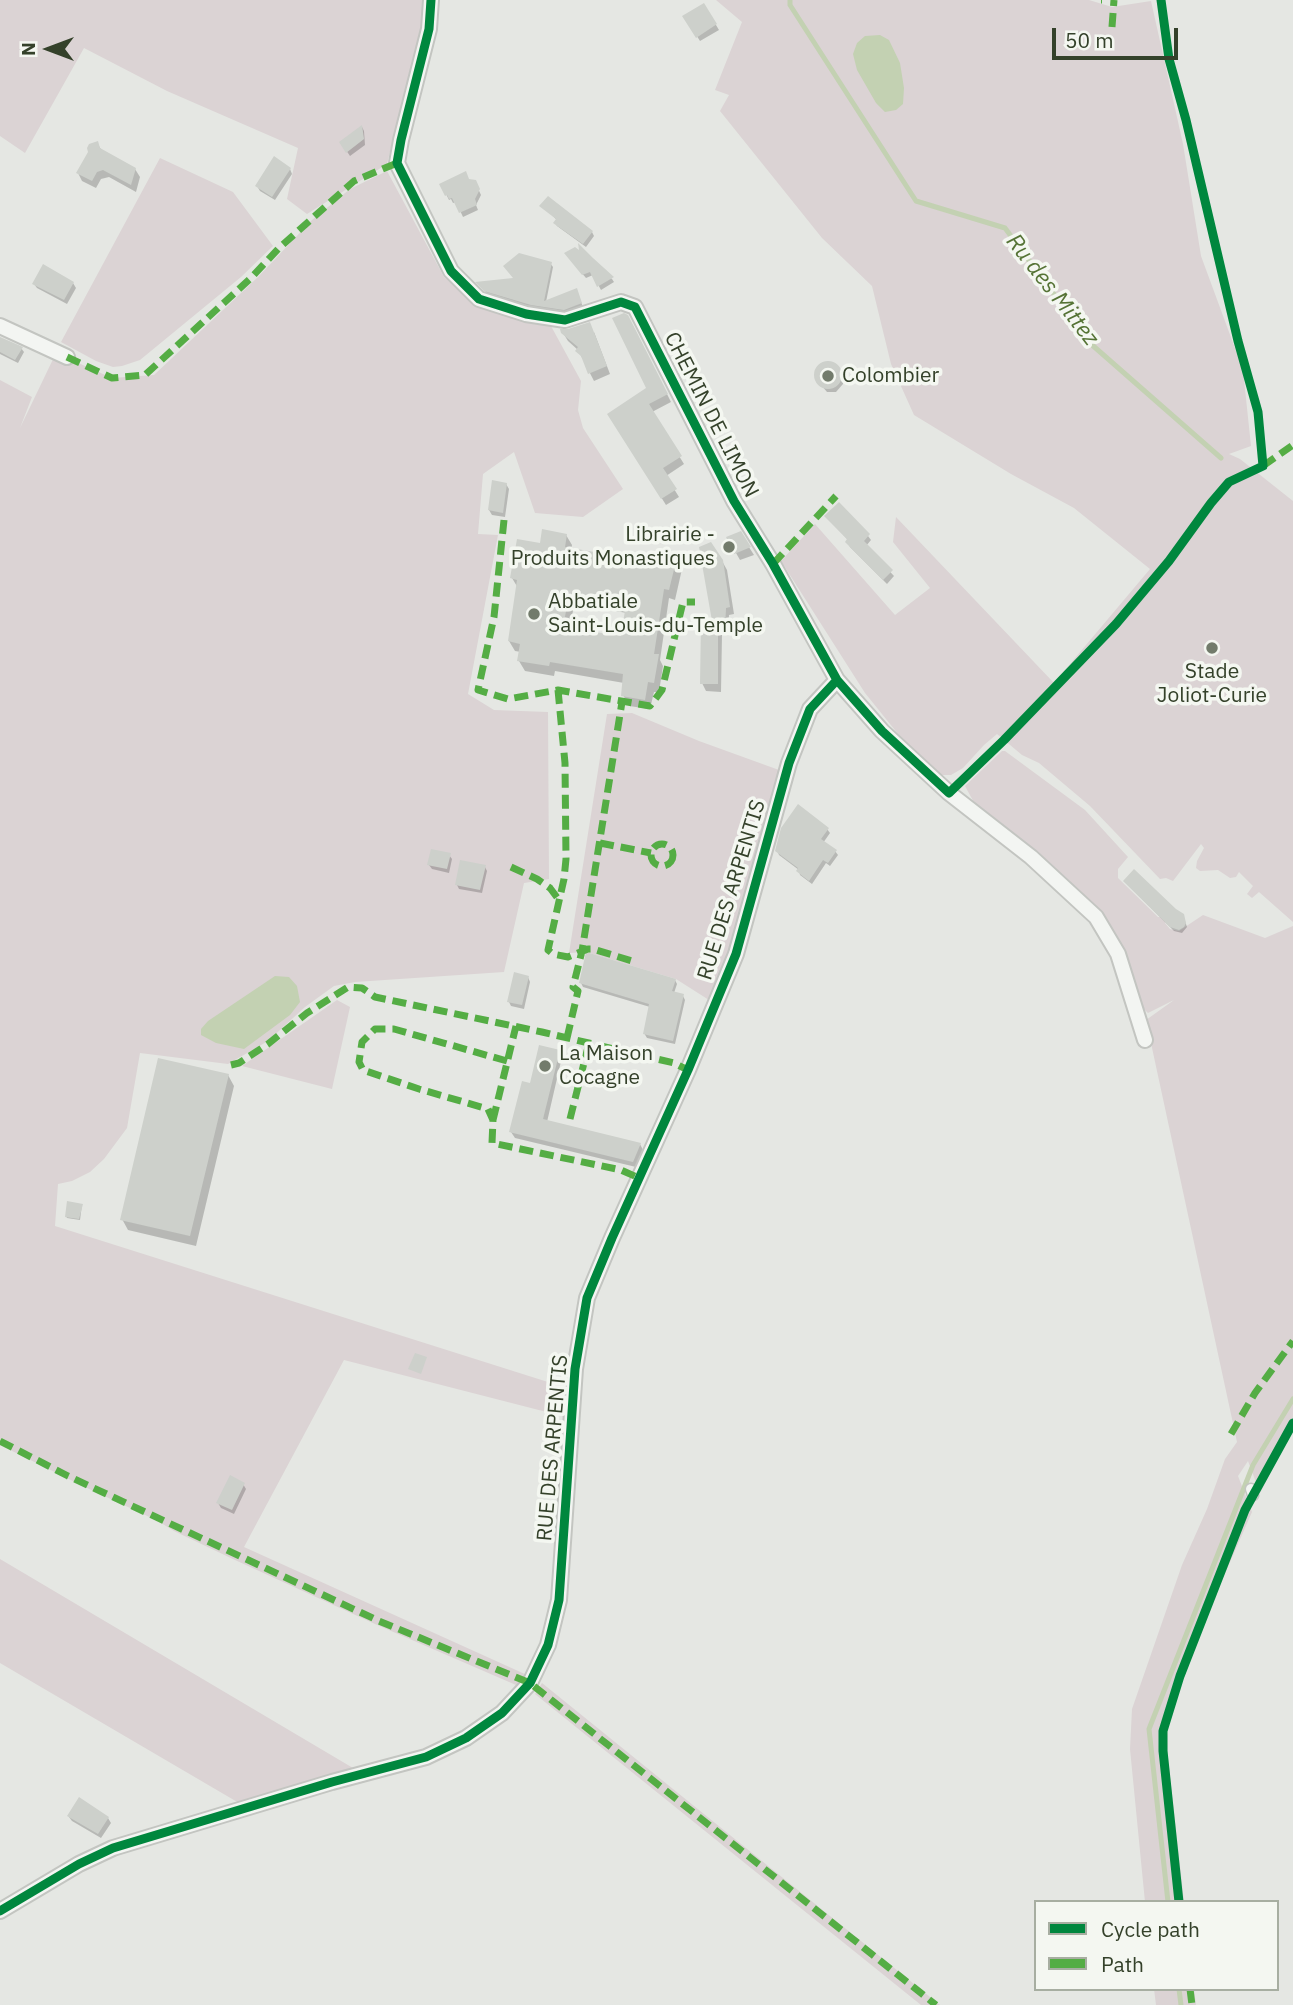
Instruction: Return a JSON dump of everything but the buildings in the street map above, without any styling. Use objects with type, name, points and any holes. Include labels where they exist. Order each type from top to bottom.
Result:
[{"type":"street","name":"CHEMIN DE LIMON","points":[[431,0],[429,29],[397,163],[451,271],[479,299],[526,314],[565,320],[621,303],[635,307],[734,501],[773,564],[837,680],[882,730],[949,793],[1031,857],[1096,917],[1118,954],[1145,1040]]},
{"type":"street","points":[[0,326],[67,357]]},
{"type":"street","name":"RUE DES ARPENTIS","points":[[0,1911],[79,1864],[113,1849],[332,1782],[426,1757],[466,1738],[502,1713],[530,1683],[548,1645],[559,1601],[575,1368],[587,1298],[736,954],[789,763],[810,709],[837,680]]},
{"type":"shaded area","points":[[0,0],[431,0],[429,29],[405,90],[387,164],[307,214],[287,199],[298,148],[167,91],[84,48],[25,153],[0,136]]},
{"type":"shaded area","points":[[716,0],[1089,0],[1112,7],[1151,1],[1183,144],[1201,256],[1243,370],[1251,446],[1229,454],[1240,459],[1293,501],[1293,922],[1259,892],[1252,898],[1247,894],[1253,886],[1239,872],[1236,877],[1230,878],[1218,870],[1200,871],[1196,868],[1204,848],[1201,844],[1173,881],[1160,879],[1090,806],[1039,763],[1022,755],[997,734],[963,768],[951,775],[940,775],[911,750],[865,693],[781,561],[815,524],[895,615],[930,588],[893,542],[896,517],[1054,683],[1150,569],[1074,508],[1011,474],[914,415],[891,364],[872,286],[822,238],[720,111],[729,95],[715,90],[742,22]]},
{"type":"shaded area","points":[[880,35],[889,40],[900,63],[904,88],[903,104],[896,110],[885,112],[876,103],[857,70],[853,54],[857,43],[865,36]]},
{"type":"shaded area","points":[[160,158],[233,192],[273,246],[241,277],[140,360],[113,367],[61,342]]},
{"type":"shaded area","points":[[387,171],[444,277],[481,308],[551,326],[581,381],[578,410],[583,428],[623,489],[583,517],[535,513],[514,452],[483,474],[478,534],[498,535],[468,694],[494,710],[548,712],[549,879],[524,883],[504,972],[355,982],[334,986],[305,1007],[268,1041],[228,1064],[140,1053],[127,1128],[104,1159],[90,1172],[72,1181],[58,1184],[55,1226],[570,1389],[566,1417],[344,1360],[244,1547],[527,1675],[516,1685],[235,1560],[0,1445],[0,380],[32,397],[20,428],[56,353],[112,378],[154,375],[258,277],[312,220],[350,189]]},
{"type":"shaded area","points":[[632,713],[779,770],[726,959],[709,1000],[676,979],[586,952],[569,953],[607,714]]},
{"type":"shaded area","points":[[1005,751],[1085,810],[1128,857],[1118,869],[1118,878],[1158,917],[1165,917],[1165,923],[1170,929],[1179,931],[1203,915],[1265,938],[1293,926],[1293,1430],[1260,1493],[1248,1461],[1238,1476],[1252,1512],[1212,1603],[1167,1727],[1184,1900],[1145,1900],[1130,1749],[1132,1709],[1182,1565],[1207,1509],[1225,1459],[1237,1442],[1146,1020],[1174,1000],[1148,1013],[1142,1007],[1088,902],[1050,864],[977,808],[965,786]]},
{"type":"shaded area","points":[[275,976],[289,977],[297,986],[300,1002],[290,1015],[244,1049],[216,1043],[201,1035],[201,1029],[208,1021]]},
{"type":"shaded area","points":[[337,1000],[350,1007],[332,1089],[242,1066]]},
{"type":"shaded area","points":[[0,1559],[353,1768],[239,1803],[0,1663]]},
{"type":"shaded area","points":[[542,1683],[940,2005],[921,2005],[535,1694]]},
{"type":"shaded area","points":[[1154,1991],[1194,1991],[1196,2005],[1156,2005]]},
{"type":"waterway","name":"Ru des Mittez","points":[[790,0],[790,5],[916,201],[1005,228],[1091,344],[1221,458]]},
{"type":"waterway","points":[[1168,1900],[1149,1729],[1253,1465],[1293,1399]]},
{"type":"waterway","points":[[1179,1991],[1181,2005]]},
{"type":"marked path","points":[[1112,27],[1114,0]]},
{"type":"marked path","points":[[67,357],[112,378],[145,375],[354,181],[397,163]]},
{"type":"marked path","points":[[1263,466],[1293,445]]},
{"type":"marked path","points":[[773,564],[836,496]]},
{"type":"marked path","points":[[504,520],[494,617],[478,690],[508,699],[558,690],[650,706],[662,690],[683,602],[695,602]]},
{"type":"marked path","points":[[558,690],[565,763],[566,859],[548,950],[553,954],[568,957],[593,949],[632,961]]},
{"type":"marked path","points":[[567,1038],[578,991],[573,987],[582,951],[622,702]]},
{"type":"marked path","points":[[600,843],[651,853]]},
{"type":"marked path","points":[[662,844],[670,847],[673,855],[670,863],[662,866],[654,863],[651,855],[654,847],[662,844]]},
{"type":"marked path","points":[[511,867],[537,879],[550,888],[559,900]]},
{"type":"marked path","points":[[231,1065],[239,1063],[268,1044],[307,1013],[348,987],[362,988],[375,997],[674,1063],[688,1070]]},
{"type":"marked path","points":[[493,1120],[516,1026]]},
{"type":"marked path","points":[[507,1061],[394,1029],[375,1029],[362,1042],[359,1062],[363,1070],[488,1109],[493,1120],[492,1143],[621,1170],[639,1178]]},
{"type":"marked path","points":[[570,1119],[589,1043]]},
{"type":"marked path","points":[[1231,1434],[1255,1393],[1293,1341]]},
{"type":"marked path","points":[[0,1441],[68,1476],[379,1621],[530,1683],[936,2005]]},
{"type":"marked path","points":[[1190,1991],[1192,2005]]},
{"type":"cycle path","points":[[431,0],[429,29],[397,163],[451,271],[479,299],[526,314],[565,320],[621,302],[635,307],[734,501],[773,564],[837,680],[882,731],[949,793],[1116,624],[1169,561],[1229,482],[1263,466],[1258,412],[1169,59],[1161,0]]},
{"type":"cycle path","points":[[0,1911],[79,1864],[113,1848],[332,1782],[426,1757],[466,1738],[502,1713],[530,1683],[548,1645],[559,1600],[575,1369],[587,1298],[736,954],[789,763],[810,709],[837,680]]},
{"type":"cycle path","points":[[1179,1900],[1163,1731],[1180,1676],[1245,1510],[1293,1423]]},
{"type":"place","name":"Colombier","points":[[828,376]]},
{"type":"place","name":"Librairie - Produits Monastiques","points":[[729,547]]},
{"type":"place","name":"Abbatiale Saint-Louis-du-Temple","points":[[534,614]]},
{"type":"place","name":"Stade Joliot-Curie","points":[[1212,648]]},
{"type":"place","name":"La Maison Cocagne","points":[[545,1066]]}]
